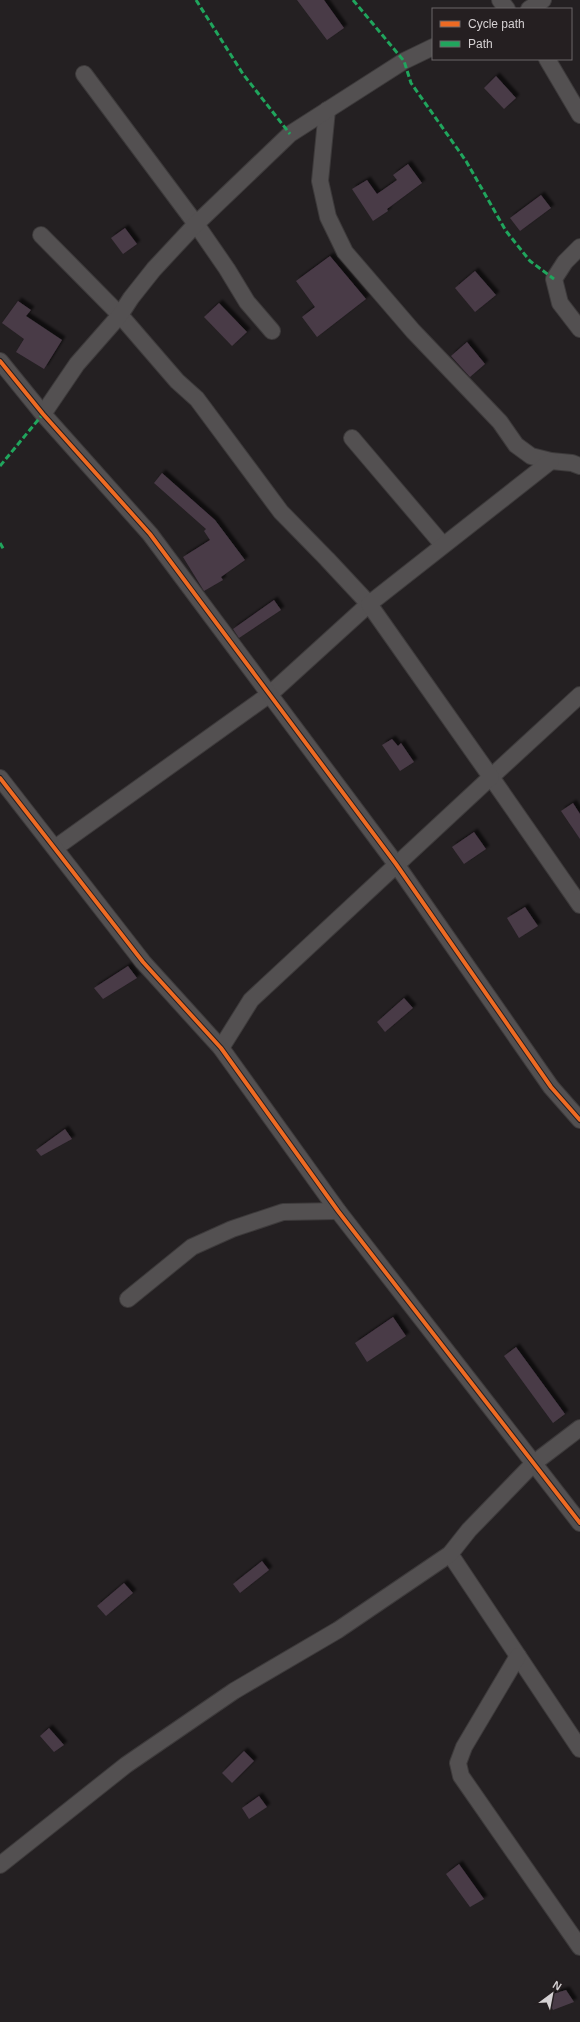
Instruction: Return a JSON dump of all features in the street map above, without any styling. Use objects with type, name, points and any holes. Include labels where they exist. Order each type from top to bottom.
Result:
[{"type":"street","points":[[500,0],[506,8]]},
{"type":"street","points":[[530,8],[542,0]]},
{"type":"street","points":[[43,414],[77,364],[120,315],[130,298],[154,270],[196,224],[290,134],[404,61],[432,47]]},
{"type":"street","points":[[547,60],[580,115]]},
{"type":"street","points":[[84,74],[196,224],[228,269],[247,302],[272,331]]},
{"type":"street","points":[[327,110],[320,181],[328,217],[345,252],[413,331],[500,422],[516,445],[531,456],[551,461],[577,462]]},
{"type":"street","points":[[41,234],[120,315],[177,381],[197,399],[281,512],[369,604],[580,905]]},
{"type":"street","points":[[580,247],[565,262],[554,279],[560,303],[580,329]]},
{"type":"street","points":[[0,361],[43,414],[150,534],[396,864],[551,1087],[580,1120]]},
{"type":"street","points":[[352,438],[443,544]]},
{"type":"street","points":[[55,848],[270,694],[369,604],[443,544],[551,461]]},
{"type":"street","points":[[221,1048],[251,1000],[580,695]]},
{"type":"street","points":[[0,778],[143,962],[221,1048],[338,1211],[580,1523]]},
{"type":"street","points":[[128,1299],[192,1247],[232,1229],[283,1212],[338,1211]]},
{"type":"street","points":[[0,1865],[133,1761],[234,1691],[338,1630],[450,1554],[469,1530],[534,1463],[580,1428]]},
{"type":"street","points":[[450,1554],[580,1749]]},
{"type":"street","points":[[518,1656],[464,1747],[458,1763],[461,1776],[580,1948]]},
{"type":"building","points":[[297,0],[324,0],[344,28],[327,40]]},
{"type":"building","points":[[496,76],[516,98],[504,109],[484,88]]},
{"type":"building","points":[[408,164],[422,183],[387,209],[388,211],[373,221],[352,189],[367,180],[377,194],[397,180],[393,175]]},
{"type":"building","points":[[541,195],[551,208],[520,231],[510,218]]},
{"type":"building","points":[[125,228],[137,244],[123,254],[111,238]]},
{"type":"building","points":[[330,256],[366,299],[317,337],[302,317],[315,307],[296,281]]},
{"type":"building","points":[[475,271],[496,295],[475,312],[455,288]]},
{"type":"building","points":[[18,301],[31,310],[26,316],[62,340],[44,369],[16,352],[24,339],[2,323]]},
{"type":"building","points":[[219,303],[247,332],[232,346],[204,317]]},
{"type":"building","points":[[467,342],[485,364],[470,377],[451,356]]},
{"type":"building","points":[[162,473],[215,520],[245,560],[221,577],[223,580],[204,591],[183,557],[210,540],[204,531],[206,529],[154,483]]},
{"type":"building","points":[[274,600],[281,610],[239,638],[233,629]]},
{"type":"building","points":[[392,739],[398,746],[401,743],[414,762],[400,771],[382,745]]},
{"type":"building","points":[[573,803],[580,814],[580,839],[561,811]]},
{"type":"building","points":[[474,832],[486,849],[464,864],[452,847]]},
{"type":"building","points":[[525,907],[538,926],[519,938],[507,918]]},
{"type":"building","points":[[128,966],[137,978],[103,999],[94,988]]},
{"type":"building","points":[[404,998],[413,1008],[385,1032],[377,1022]]},
{"type":"building","points":[[65,1129],[72,1139],[41,1156],[36,1150]]},
{"type":"building","points":[[393,1317],[406,1336],[367,1362],[355,1343]]},
{"type":"building","points":[[516,1347],[565,1414],[553,1423],[504,1356]]},
{"type":"building","points":[[262,1561],[269,1570],[240,1593],[233,1584]]},
{"type":"building","points":[[124,1583],[133,1593],[106,1616],[97,1606]]},
{"type":"building","points":[[49,1728],[64,1745],[54,1752],[40,1736]]},
{"type":"building","points":[[244,1751],[254,1761],[232,1783],[222,1773]]},
{"type":"building","points":[[259,1796],[267,1807],[249,1819],[242,1808]]},
{"type":"building","points":[[459,1864],[484,1899],[470,1907],[446,1874]]},
{"type":"building","points":[[566,1990],[574,2002],[553,2010],[546,1996]]},
{"type":"marked path","points":[[196,0],[243,74],[290,134]]},
{"type":"marked path","points":[[353,0],[404,61],[411,83],[466,161],[506,231],[530,261],[554,279]]},
{"type":"marked path","points":[[0,466],[43,414]]},
{"type":"marked path","points":[[0,543],[4,550]]},
{"type":"cycle path","points":[[0,361],[43,414],[150,534],[396,864],[551,1087],[580,1120]]},
{"type":"cycle path","points":[[0,778],[143,962],[221,1048],[338,1211],[580,1523]]}]
